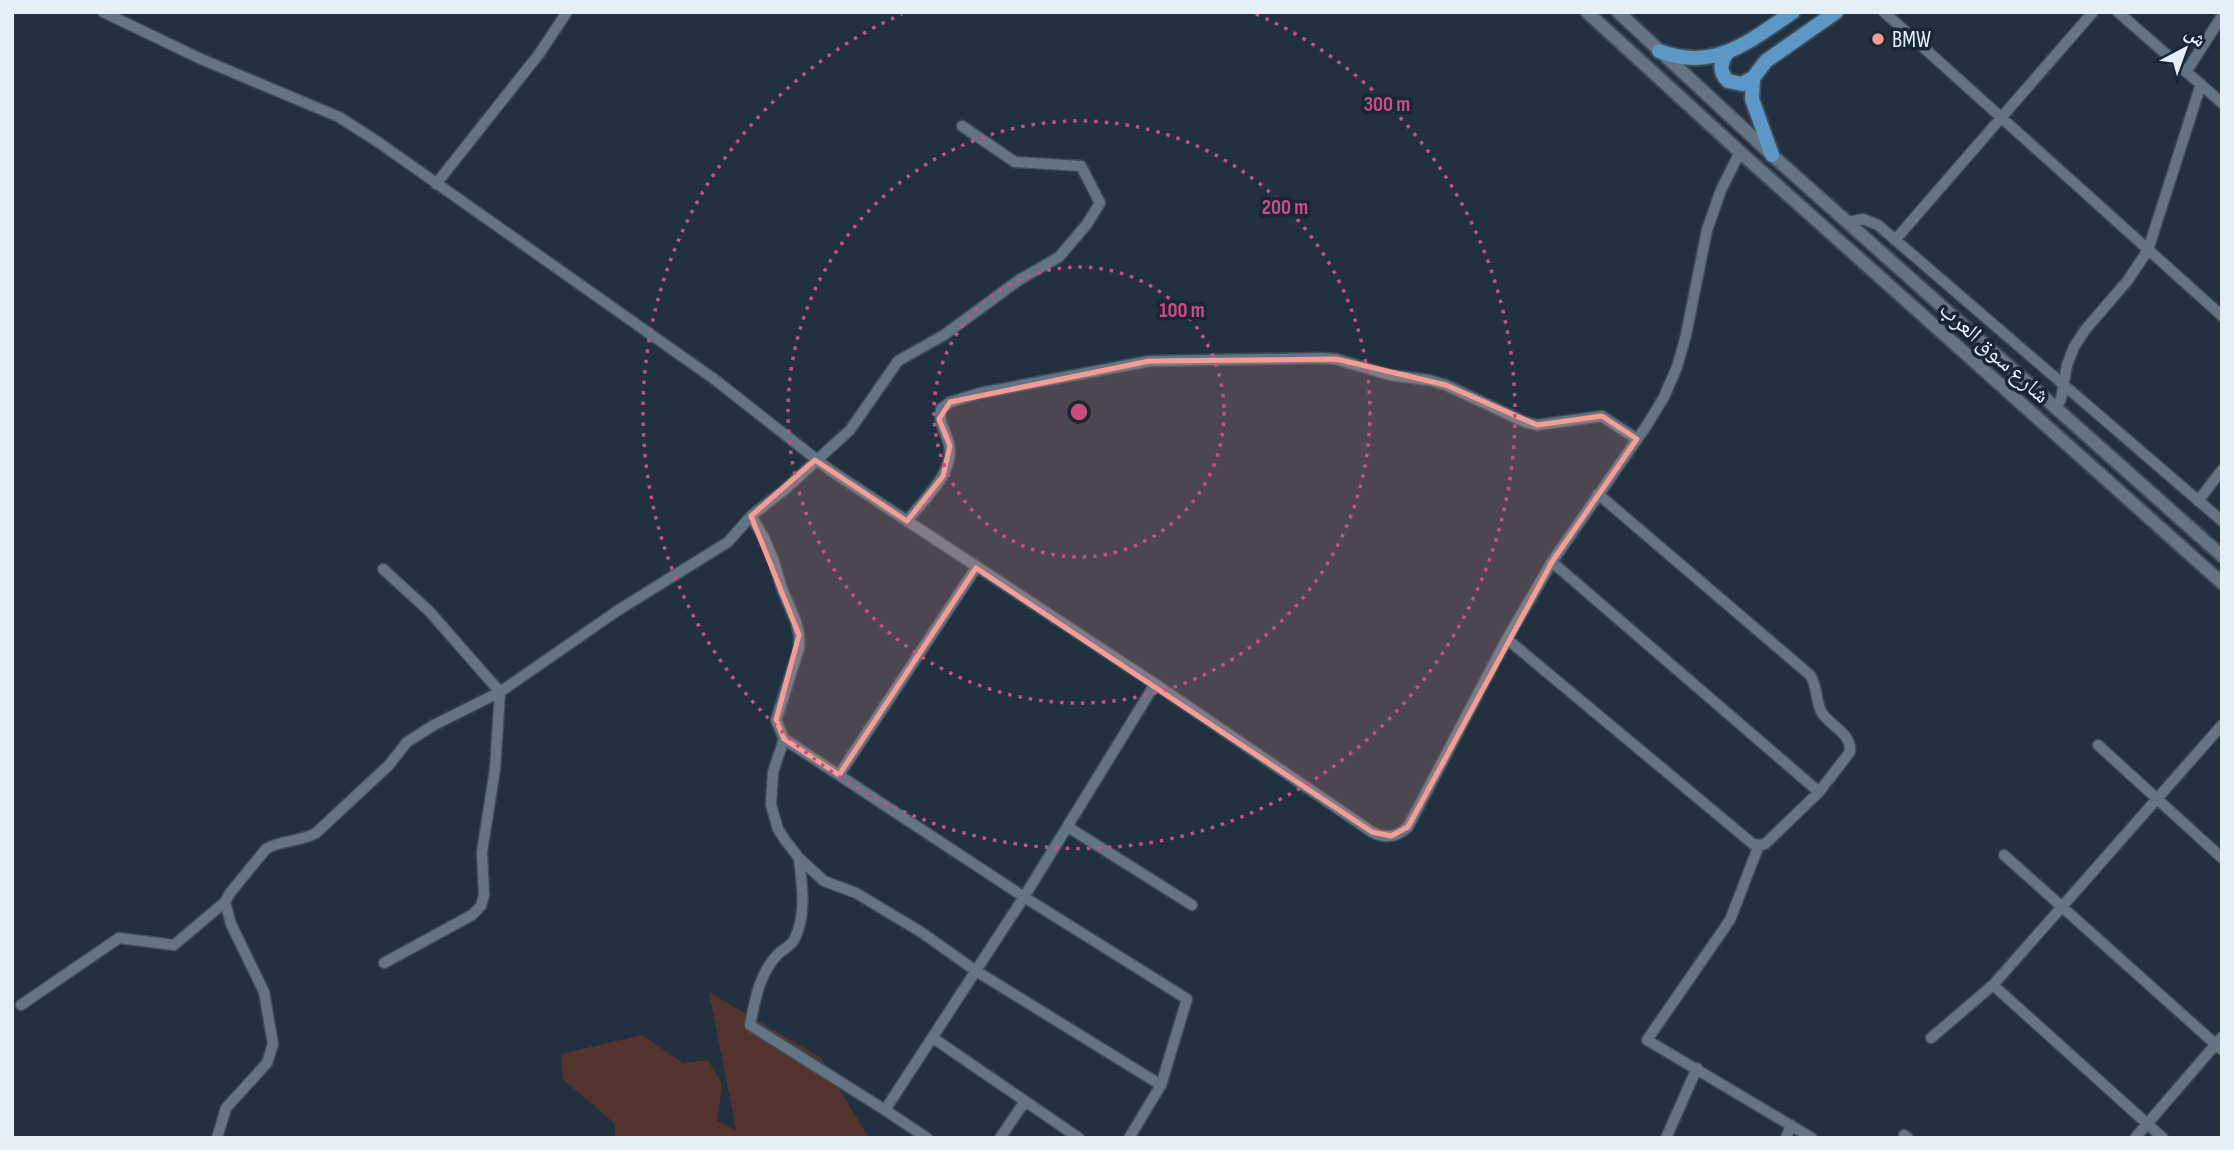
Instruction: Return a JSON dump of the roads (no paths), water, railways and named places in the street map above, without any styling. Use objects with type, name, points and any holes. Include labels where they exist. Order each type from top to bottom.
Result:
[{"type":"main road","name":"شارع سوق العرب","points":[[1587,12],[2222,583]]},
{"type":"main road","points":[[1618,12],[1772,155],[2222,556]]},
{"type":"main road","points":[[1659,51],[1693,59],[1727,53],[1748,43],[1793,12]]},
{"type":"main road","points":[[1727,53],[1721,69],[1728,81],[1742,84],[1754,78],[1766,61],[1836,12]]},
{"type":"main road","points":[[1754,78],[1752,99],[1772,155]]},
{"type":"street","points":[[103,12],[201,59],[339,117],[714,379],[816,460],[1378,835],[1391,836],[1403,831],[1411,821],[1507,639],[1552,562],[1664,397],[1677,367],[1686,335],[1707,230],[1721,190],[1740,152]]},
{"type":"street","points":[[436,184],[539,54],[567,12]]},
{"type":"street","points":[[1884,12],[2222,316]]},
{"type":"street","points":[[1895,240],[2093,12]]},
{"type":"street","points":[[2118,12],[2222,103]]},
{"type":"street","points":[[2186,72],[2222,16]]},
{"type":"street","points":[[2056,408],[2061,399],[2067,365],[2079,338],[2128,280],[2148,250],[2200,84]]},
{"type":"street","points":[[21,1005],[118,937],[174,945],[225,902],[266,849],[316,833],[388,765],[407,742],[500,691],[617,611],[728,542],[751,516],[850,430],[898,360],[944,335],[1019,280],[1059,257],[1087,224],[1100,203],[1081,166],[1015,162],[962,126]]},
{"type":"street","points":[[1848,222],[1869,220],[1895,240],[2222,522]]},
{"type":"street","points":[[907,521],[943,476],[947,467],[950,446],[939,419],[941,409],[950,402],[980,393],[1149,361],[1336,359],[1390,374],[1446,385],[1537,425],[1602,416],[1637,439]]},
{"type":"street","points":[[2197,501],[2222,470]]},
{"type":"street","points":[[1507,639],[1749,841],[1759,845],[1765,844],[1819,793],[1850,752],[1851,746],[1845,736],[1823,714],[1814,680],[1598,494]]},
{"type":"street","points":[[751,516],[764,538],[799,635],[799,648],[776,720],[784,739],[1024,897],[1187,999],[1161,1085],[1129,1138]]},
{"type":"street","points":[[1552,562],[1819,793]]},
{"type":"street","points":[[839,775],[976,568]]},
{"type":"street","points":[[383,569],[429,611],[500,691],[495,769],[482,852],[482,903],[472,915],[384,963]]},
{"type":"street","points":[[885,1110],[1024,897],[1155,684]]},
{"type":"street","points":[[1931,1038],[1993,985],[2222,725]]},
{"type":"street","points":[[784,739],[773,772],[771,804],[778,829],[799,858],[824,881],[856,893],[888,912],[976,971],[1161,1085]]},
{"type":"street","points":[[2098,745],[2222,858]]},
{"type":"street","points":[[1068,827],[1192,905]]},
{"type":"street","points":[[1759,845],[1730,920],[1647,1040],[1812,1138]]},
{"type":"street","points":[[2004,855],[2220,1044],[2135,1138]]},
{"type":"street","points":[[799,858],[803,891],[800,925],[793,942],[778,955],[764,974],[756,995],[750,1025],[927,1138]]},
{"type":"street","points":[[217,1138],[226,1108],[267,1063],[273,1044],[264,992],[231,924],[225,902]]},
{"type":"street","points":[[1993,985],[2163,1138]]},
{"type":"street","points":[[933,1038],[1079,1138]]},
{"type":"street","points":[[1666,1138],[1697,1068]]},
{"type":"street","points":[[1000,1138],[1025,1101]]},
{"type":"street","points":[[1786,1138],[1791,1125]]},
{"type":"place","name":"BMW","points":[[1878,39]]}]
